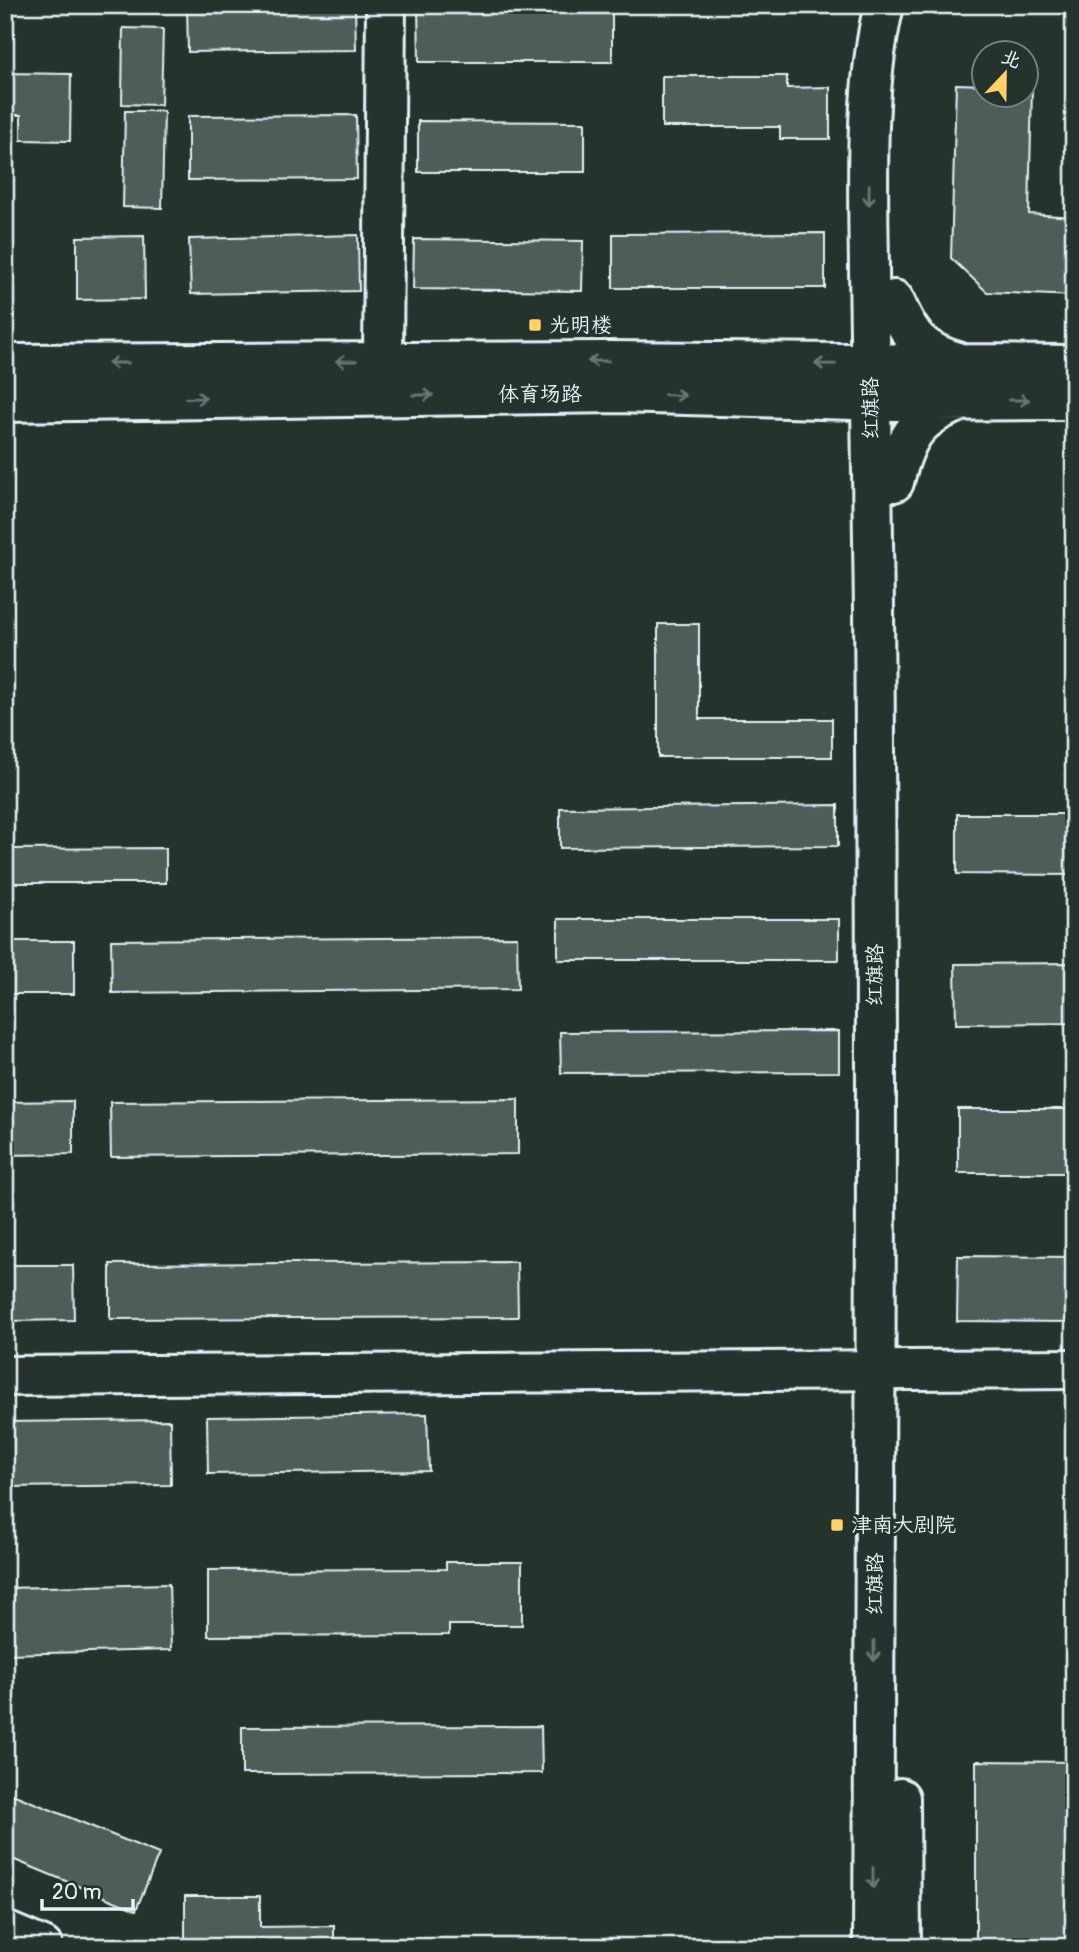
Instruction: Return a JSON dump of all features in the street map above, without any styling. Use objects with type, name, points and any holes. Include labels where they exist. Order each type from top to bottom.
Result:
[{"type":"main road","points":[[384,378],[386,5]]},
{"type":"main road","name":"红旗路","points":[[884,5],[873,65],[870,104],[888,383],[883,481],[887,1369],[901,1947]]},
{"type":"main road","name":"红旗路","points":[[881,300],[893,93],[907,5]]},
{"type":"main road","points":[[792,398],[818,407],[851,429],[883,481],[899,463],[912,431],[966,382],[940,357],[927,350],[881,300]]},
{"type":"main road","name":"体育场路","points":[[5,402],[608,361],[888,383],[966,382],[1074,365]]},
{"type":"main road","name":"体育场路","points":[[5,363],[384,378],[617,393],[792,398],[888,383]]},
{"type":"main road","name":"体育场路","points":[[966,382],[1074,400]]},
{"type":"main road","name":"红旗路","points":[[873,1947],[887,1369]]},
{"type":"main road","points":[[5,1376],[1074,1369]]},
{"type":"main road","points":[[5,1931],[43,1947]]},
{"type":"building","points":[[187,5],[355,5],[356,50],[188,52]]},
{"type":"building","points":[[418,5],[612,5],[612,62],[419,62]]},
{"type":"building","points":[[777,5],[831,5],[831,13],[776,13]]},
{"type":"building","points":[[123,28],[163,29],[161,105],[122,104]]},
{"type":"building","points":[[5,73],[71,74],[70,141],[21,140],[21,115],[5,115]]},
{"type":"building","points":[[662,76],[787,76],[787,88],[830,87],[830,139],[780,139],[780,127],[662,127]]},
{"type":"building","points":[[956,84],[970,84],[970,108],[1032,108],[1029,214],[1074,217],[1074,296],[987,292],[951,258]]},
{"type":"building","points":[[125,111],[164,111],[162,208],[123,207]]},
{"type":"building","points":[[356,115],[357,179],[188,180],[188,116]]},
{"type":"building","points":[[418,121],[585,122],[585,172],[418,172]]},
{"type":"building","points":[[825,233],[825,288],[613,288],[613,234]]},
{"type":"building","points":[[358,235],[359,291],[191,294],[189,239]]},
{"type":"building","points":[[144,236],[145,299],[77,300],[77,237]]},
{"type":"building","points":[[414,239],[583,241],[582,291],[413,289]]},
{"type":"building","points":[[658,624],[699,624],[699,719],[832,719],[832,757],[658,757]]},
{"type":"building","points":[[838,805],[838,846],[560,848],[560,808]]},
{"type":"building","points":[[957,814],[1074,814],[1074,875],[957,874]]},
{"type":"building","points":[[166,848],[166,883],[5,883],[5,849]]},
{"type":"building","points":[[558,919],[839,919],[839,960],[558,960]]},
{"type":"building","points":[[517,937],[518,989],[112,993],[111,940]]},
{"type":"building","points":[[5,941],[74,941],[74,994],[5,994]]},
{"type":"building","points":[[1074,963],[1074,1023],[956,1024],[955,964]]},
{"type":"building","points":[[839,1031],[839,1072],[561,1073],[560,1032]]},
{"type":"building","points":[[518,1099],[518,1154],[111,1157],[110,1102]]},
{"type":"building","points":[[73,1101],[73,1154],[5,1155],[5,1102]]},
{"type":"building","points":[[958,1109],[1074,1109],[1074,1173],[958,1173]]},
{"type":"building","points":[[958,1256],[1074,1257],[1074,1322],[957,1321]]},
{"type":"building","points":[[517,1262],[518,1317],[110,1319],[110,1264]]},
{"type":"building","points":[[5,1265],[73,1265],[74,1320],[5,1321]]},
{"type":"building","points":[[427,1414],[429,1471],[208,1474],[207,1417]]},
{"type":"building","points":[[170,1420],[171,1485],[5,1487],[5,1422]]},
{"type":"building","points":[[446,1562],[522,1562],[522,1625],[449,1625],[449,1635],[208,1636],[208,1570],[446,1569]]},
{"type":"building","points":[[169,1584],[171,1650],[5,1654],[5,1588]]},
{"type":"building","points":[[541,1726],[542,1773],[242,1774],[242,1727]]},
{"type":"building","points":[[976,1761],[1074,1762],[1074,1947],[976,1947]]},
{"type":"building","points":[[5,1791],[159,1854],[136,1910],[5,1856]]},
{"type":"building","points":[[185,1896],[260,1896],[260,1927],[334,1926],[334,1947],[260,1947],[260,1941],[185,1942]]},
{"type":"place","name":"光明楼","points":[[535,325]]},
{"type":"place","name":"津南大剧院","points":[[837,1525]]}]
